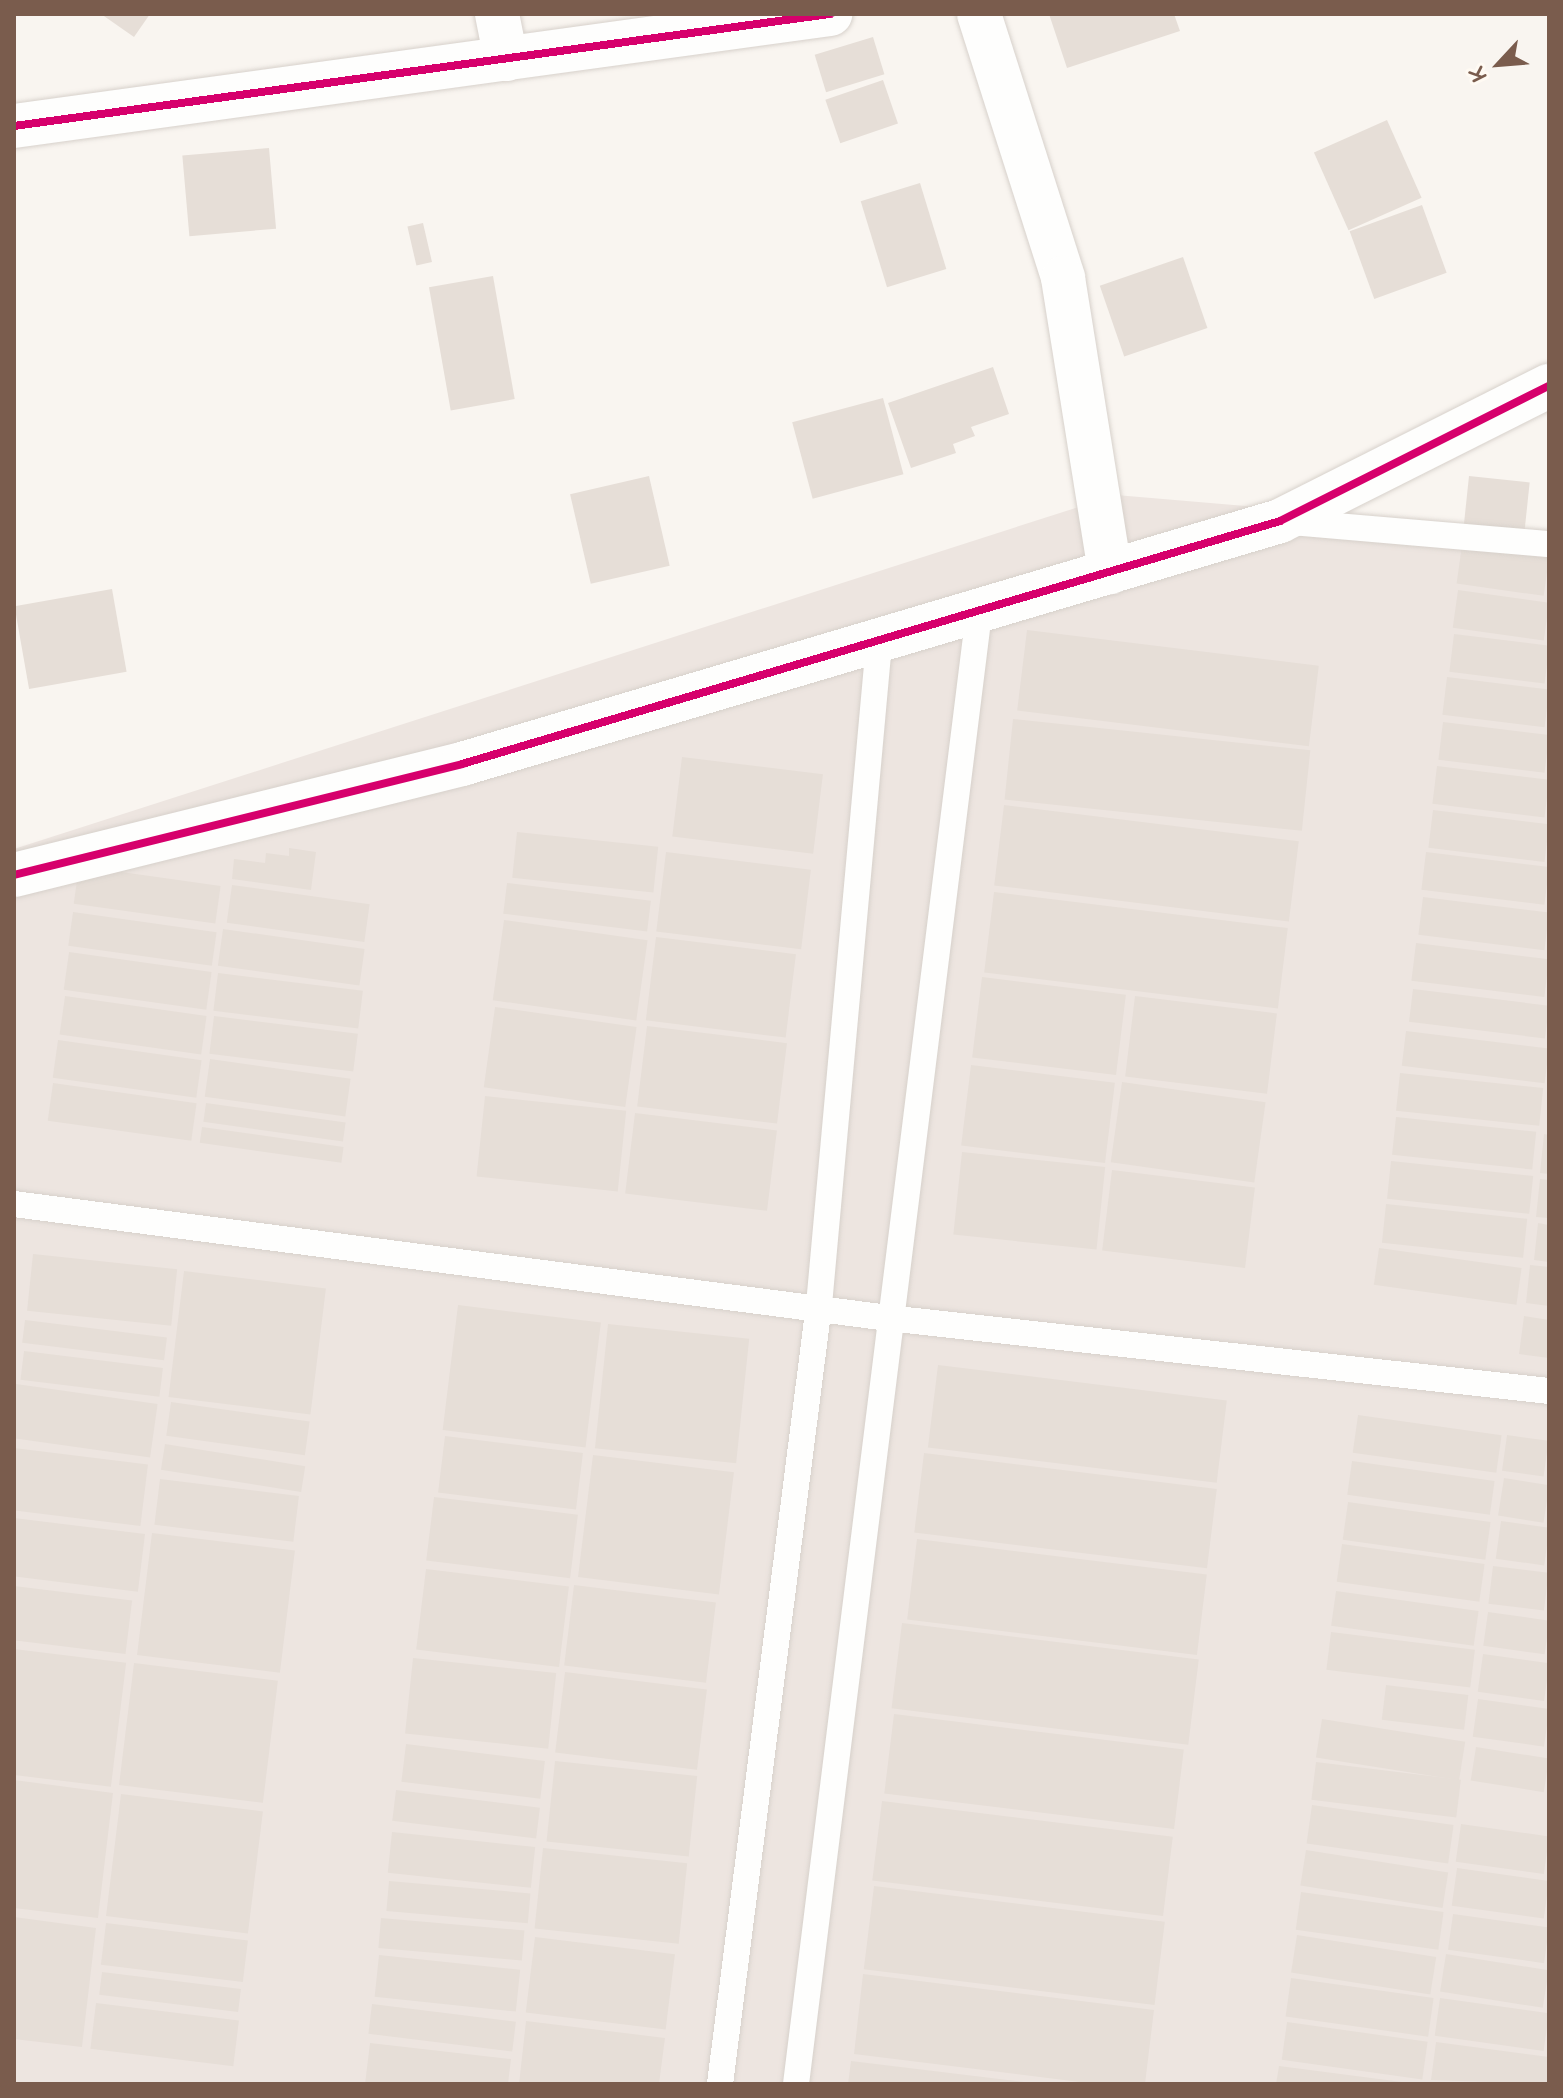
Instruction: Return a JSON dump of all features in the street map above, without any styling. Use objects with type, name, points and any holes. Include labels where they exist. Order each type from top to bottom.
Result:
[{"type":"street","points":[[497,14],[506,59]]},
{"type":"street","points":[[14,126],[830,14]]},
{"type":"street","points":[[979,14],[1063,278],[1110,572]]},
{"type":"street","points":[[14,875],[462,764],[879,643],[1280,521],[1549,386]]},
{"type":"lane","points":[[1280,521],[1549,544]]},
{"type":"lane","points":[[796,2084],[888,1318],[979,612]]},
{"type":"lane","points":[[720,2084],[819,1305],[879,643]]},
{"type":"lane","points":[[14,1204],[819,1305],[888,1318],[1549,1391]]},
{"type":"shaded area","points":[[1116,495],[1549,532],[1549,2084],[14,2084],[14,849]]},
{"type":"building","points":[[101,14],[150,14],[134,37]]},
{"type":"building","points":[[1049,14],[1174,14],[1180,31],[1067,68]]},
{"type":"building","points":[[873,37],[884,74],[826,92],[815,55]]},
{"type":"building","points":[[883,80],[898,123],[840,143],[825,100]]},
{"type":"building","points":[[1387,120],[1422,198],[1348,230],[1314,153]]},
{"type":"building","points":[[269,148],[276,229],[189,236],[182,156]]},
{"type":"building","points":[[920,183],[946,269],[887,287],[861,201]]},
{"type":"building","points":[[1422,205],[1447,273],[1374,299],[1350,231]]},
{"type":"building","points":[[423,223],[432,262],[416,266],[407,227]]},
{"type":"building","points":[[1183,257],[1207,328],[1124,357],[1100,286]]},
{"type":"building","points":[[493,276],[515,399],[451,410],[429,287]]},
{"type":"building","points":[[993,367],[1009,414],[971,427],[975,436],[953,444],[956,453],[911,468],[888,403]]},
{"type":"building","points":[[883,398],[903,474],[813,499],[792,422]]},
{"type":"building","points":[[649,476],[670,566],[591,584],[570,494]]},
{"type":"building","points":[[1469,476],[1530,482],[1525,531],[1464,525]]},
{"type":"building","points":[[1462,545],[1549,557],[1544,596],[1457,584]]},
{"type":"building","points":[[112,589],[127,672],[29,689],[15,606]]},
{"type":"building","points":[[1458,590],[1549,603],[1544,640],[1453,628]]},
{"type":"building","points":[[1027,630],[1319,666],[1309,746],[1017,710]]},
{"type":"building","points":[[1454,634],[1549,646],[1545,683],[1449,672]]},
{"type":"building","points":[[1447,677],[1549,690],[1545,727],[1442,715]]},
{"type":"building","points":[[1013,719],[1310,750],[1302,831],[1005,800]]},
{"type":"building","points":[[1443,722],[1549,735],[1545,773],[1438,760]]},
{"type":"building","points":[[682,757],[823,774],[813,854],[672,836]]},
{"type":"building","points":[[1437,766],[1549,780],[1545,817],[1432,804]]},
{"type":"building","points":[[1004,805],[1299,841],[1289,922],[994,885]]},
{"type":"building","points":[[1433,810],[1549,824],[1544,862],[1428,848]]},
{"type":"building","points":[[517,832],[658,847],[653,893],[512,878]]},
{"type":"building","points":[[289,848],[316,852],[311,890],[232,879],[234,859],[265,863],[266,853],[289,856]]},
{"type":"building","points":[[666,852],[811,870],[801,949],[656,931]]},
{"type":"building","points":[[1426,852],[1549,867],[1544,905],[1421,890]]},
{"type":"building","points":[[79,866],[221,886],[215,924],[74,904]]},
{"type":"building","points":[[507,883],[651,901],[647,931],[503,914]]},
{"type":"building","points":[[232,885],[370,904],[364,942],[227,923]]},
{"type":"building","points":[[994,892],[1288,928],[1278,1008],[984,972]]},
{"type":"building","points":[[1423,897],[1549,912],[1544,950],[1418,935]]},
{"type":"building","points":[[73,912],[217,932],[212,966],[68,946]]},
{"type":"building","points":[[504,920],[648,940],[636,1020],[493,1000]]},
{"type":"building","points":[[223,929],[365,949],[359,986],[218,966]]},
{"type":"building","points":[[656,937],[796,954],[786,1038],[646,1020]]},
{"type":"building","points":[[1416,943],[1549,959],[1544,997],[1411,981]]},
{"type":"building","points":[[69,952],[212,972],[206,1010],[64,990]]},
{"type":"building","points":[[218,973],[363,991],[358,1029],[213,1011]]},
{"type":"building","points":[[982,977],[1126,995],[1116,1075],[972,1057]]},
{"type":"building","points":[[1413,989],[1549,1006],[1545,1038],[1409,1022]]},
{"type":"building","points":[[65,996],[207,1016],[201,1055],[60,1035]]},
{"type":"building","points":[[1135,996],[1277,1013],[1267,1094],[1125,1076]]},
{"type":"building","points":[[495,1007],[637,1027],[625,1107],[484,1087]]},
{"type":"building","points":[[214,1016],[358,1034],[353,1071],[209,1054]]},
{"type":"building","points":[[647,1026],[787,1043],[777,1124],[637,1106]]},
{"type":"building","points":[[1406,1031],[1549,1049],[1545,1083],[1402,1066]]},
{"type":"building","points":[[58,1040],[202,1060],[196,1098],[53,1078]]},
{"type":"building","points":[[210,1059],[351,1079],[345,1116],[205,1097]]},
{"type":"building","points":[[971,1065],[1115,1083],[1105,1163],[961,1145]]},
{"type":"building","points":[[1400,1073],[1543,1088],[1539,1126],[1396,1111]]},
{"type":"building","points":[[1122,1082],[1266,1102],[1254,1182],[1111,1162]]},
{"type":"building","points":[[53,1083],[197,1103],[191,1141],[48,1121]]},
{"type":"building","points":[[485,1096],[626,1111],[618,1191],[477,1177]]},
{"type":"building","points":[[206,1103],[346,1123],[343,1141],[203,1122]]},
{"type":"building","points":[[635,1113],[777,1130],[767,1211],[625,1193]]},
{"type":"building","points":[[1396,1117],[1536,1132],[1532,1170],[1392,1155]]},
{"type":"building","points":[[202,1127],[344,1147],[341,1163],[200,1143]]},
{"type":"building","points":[[1544,1134],[1549,1135],[1549,1174],[1540,1173]]},
{"type":"building","points":[[962,1152],[1105,1167],[1097,1250],[953,1235]]},
{"type":"building","points":[[1391,1161],[1533,1176],[1529,1214],[1387,1199]]},
{"type":"building","points":[[1112,1170],[1255,1188],[1245,1268],[1102,1250]]},
{"type":"building","points":[[1540,1179],[1549,1180],[1549,1218],[1536,1217]]},
{"type":"building","points":[[1386,1204],[1527,1219],[1523,1258],[1382,1243]]},
{"type":"building","points":[[1538,1223],[1549,1225],[1549,1262],[1534,1260]]},
{"type":"building","points":[[1379,1248],[1522,1268],[1516,1305],[1374,1285]]},
{"type":"building","points":[[33,1254],[177,1269],[171,1326],[27,1311]]},
{"type":"building","points":[[1530,1265],[1549,1267],[1549,1306],[1526,1303]]},
{"type":"building","points":[[184,1271],[326,1288],[310,1414],[169,1397]]},
{"type":"building","points":[[458,1305],[601,1323],[586,1448],[443,1430]]},
{"type":"building","points":[[1524,1316],[1549,1320],[1549,1358],[1519,1354]]},
{"type":"building","points":[[25,1320],[167,1337],[164,1360],[22,1343]]},
{"type":"building","points":[[608,1324],[749,1339],[736,1463],[595,1448]]},
{"type":"building","points":[[24,1351],[163,1368],[159,1397],[20,1380]]},
{"type":"building","points":[[938,1365],[1227,1400],[1217,1483],[928,1447]]},
{"type":"building","points":[[16,1384],[158,1404],[150,1457],[14,1438]]},
{"type":"building","points":[[171,1402],[310,1421],[305,1455],[166,1436]]},
{"type":"building","points":[[1358,1415],[1502,1435],[1496,1473],[1353,1453]]},
{"type":"building","points":[[1507,1435],[1549,1441],[1544,1476],[1502,1471]]},
{"type":"building","points":[[445,1436],[583,1453],[576,1510],[438,1493]]},
{"type":"building","points":[[165,1444],[305,1466],[301,1492],[161,1470]]},
{"type":"building","points":[[14,1448],[148,1464],[140,1526],[14,1510]]},
{"type":"building","points":[[924,1453],[1217,1489],[1207,1568],[914,1532]]},
{"type":"building","points":[[593,1455],[734,1472],[719,1594],[578,1577]]},
{"type":"building","points":[[1352,1461],[1495,1481],[1490,1515],[1347,1495]]},
{"type":"building","points":[[1504,1478],[1549,1485],[1543,1523],[1498,1516]]},
{"type":"building","points":[[160,1479],[299,1496],[293,1542],[154,1525]]},
{"type":"building","points":[[434,1497],[578,1515],[570,1578],[426,1561]]},
{"type":"building","points":[[1348,1502],[1491,1522],[1485,1560],[1343,1540]]},
{"type":"building","points":[[14,1518],[145,1534],[138,1592],[14,1576]]},
{"type":"building","points":[[1501,1521],[1549,1528],[1544,1565],[1496,1559]]},
{"type":"building","points":[[152,1533],[295,1551],[280,1673],[137,1655]]},
{"type":"building","points":[[917,1539],[1207,1575],[1197,1655],[907,1619]]},
{"type":"building","points":[[1342,1544],[1485,1564],[1479,1602],[1337,1582]]},
{"type":"building","points":[[1493,1566],[1549,1573],[1544,1611],[1488,1604]]},
{"type":"building","points":[[426,1569],[569,1587],[559,1667],[416,1649]]},
{"type":"building","points":[[574,1585],[716,1602],[706,1683],[564,1665]]},
{"type":"building","points":[[14,1586],[132,1601],[126,1654],[14,1640]]},
{"type":"building","points":[[1336,1591],[1479,1611],[1474,1646],[1331,1626]]},
{"type":"building","points":[[1488,1612],[1549,1621],[1545,1654],[1483,1646]]},
{"type":"building","points":[[902,1623],[1199,1659],[1188,1745],[892,1708]]},
{"type":"building","points":[[1331,1632],[1475,1650],[1470,1687],[1326,1670]]},
{"type":"building","points":[[14,1649],[126,1663],[111,1787],[14,1775]]},
{"type":"building","points":[[1483,1654],[1549,1663],[1544,1701],[1478,1692]]},
{"type":"building","points":[[413,1658],[556,1673],[548,1749],[405,1734]]},
{"type":"building","points":[[134,1663],[278,1681],[263,1803],[119,1785]]},
{"type":"building","points":[[565,1672],[707,1689],[697,1770],[555,1752]]},
{"type":"building","points":[[1386,1685],[1468,1695],[1464,1730],[1382,1720]]},
{"type":"building","points":[[1478,1699],[1549,1709],[1544,1747],[1473,1737]]},
{"type":"building","points":[[894,1714],[1184,1750],[1174,1829],[884,1793]]},
{"type":"building","points":[[1322,1719],[1465,1742],[1459,1780],[1316,1758]]},
{"type":"building","points":[[406,1744],[545,1761],[540,1799],[401,1782]]},
{"type":"building","points":[[1476,1747],[1549,1759],[1544,1792],[1471,1781]]},
{"type":"building","points":[[555,1761],[697,1776],[689,1857],[547,1842]]},
{"type":"building","points":[[1316,1762],[1461,1780],[1456,1818],[1311,1800]]},
{"type":"building","points":[[14,1780],[113,1793],[98,1918],[14,1908]]},
{"type":"building","points":[[396,1790],[540,1808],[536,1838],[392,1821]]},
{"type":"building","points":[[121,1794],[263,1811],[248,1934],[106,1916]]},
{"type":"building","points":[[882,1801],[1173,1837],[1163,1916],[872,1880]]},
{"type":"building","points":[[1312,1805],[1454,1825],[1448,1864],[1307,1844]]},
{"type":"building","points":[[1461,1824],[1549,1836],[1544,1874],[1456,1862]]},
{"type":"building","points":[[392,1832],[535,1847],[531,1888],[388,1873]]},
{"type":"building","points":[[543,1848],[687,1863],[679,1944],[535,1929]]},
{"type":"building","points":[[1306,1850],[1448,1873],[1443,1908],[1300,1886]]},
{"type":"building","points":[[1457,1868],[1549,1881],[1544,1919],[1452,1906]]},
{"type":"building","points":[[389,1881],[530,1893],[528,1923],[386,1911]]},
{"type":"building","points":[[874,1886],[1165,1922],[1155,2005],[864,1969]]},
{"type":"building","points":[[1301,1892],[1444,1912],[1438,1950],[1296,1930]]},
{"type":"building","points":[[1453,1914],[1549,1927],[1544,1963],[1448,1950]]},
{"type":"building","points":[[14,1917],[96,1928],[82,2047],[14,2039]]},
{"type":"building","points":[[381,1918],[524,1931],[522,1960],[378,1948]]},
{"type":"building","points":[[106,1923],[248,1940],[243,1982],[101,1965]]},
{"type":"building","points":[[1297,1935],[1436,1957],[1430,1995],[1291,1973]]},
{"type":"building","points":[[535,1937],[675,1954],[666,2030],[526,2012]]},
{"type":"building","points":[[1446,1954],[1549,1970],[1543,2008],[1440,1992]]},
{"type":"building","points":[[379,1955],[520,1970],[516,2012],[375,1997]]},
{"type":"building","points":[[102,1972],[241,1989],[238,2012],[99,1995]]},
{"type":"building","points":[[863,1974],[1154,2010],[1145,2084],[1096,2084],[854,2054]]},
{"type":"building","points":[[1291,1978],[1434,1998],[1428,2037],[1286,2017]]},
{"type":"building","points":[[1440,1998],[1549,2013],[1544,2051],[1435,2036]]},
{"type":"building","points":[[96,2003],[239,2021],[233,2066],[90,2049]]},
{"type":"building","points":[[372,2004],[516,2022],[512,2051],[368,2034]]},
{"type":"building","points":[[526,2021],[665,2038],[659,2084],[519,2084]]},
{"type":"building","points":[[1287,2022],[1428,2042],[1422,2079],[1282,2060]]},
{"type":"building","points":[[1436,2042],[1549,2057],[1549,2084],[1431,2080]]},
{"type":"building","points":[[370,2043],[511,2059],[508,2084],[365,2084]]},
{"type":"building","points":[[851,2061],[1024,2082],[1024,2084],[848,2084]]},
{"type":"building","points":[[1279,2066],[1402,2082],[1402,2084],[1276,2084]]},
{"type":"cycle path","points":[[14,126],[830,14]]},
{"type":"cycle path","points":[[14,875],[462,764],[1280,521],[1549,386]]}]
